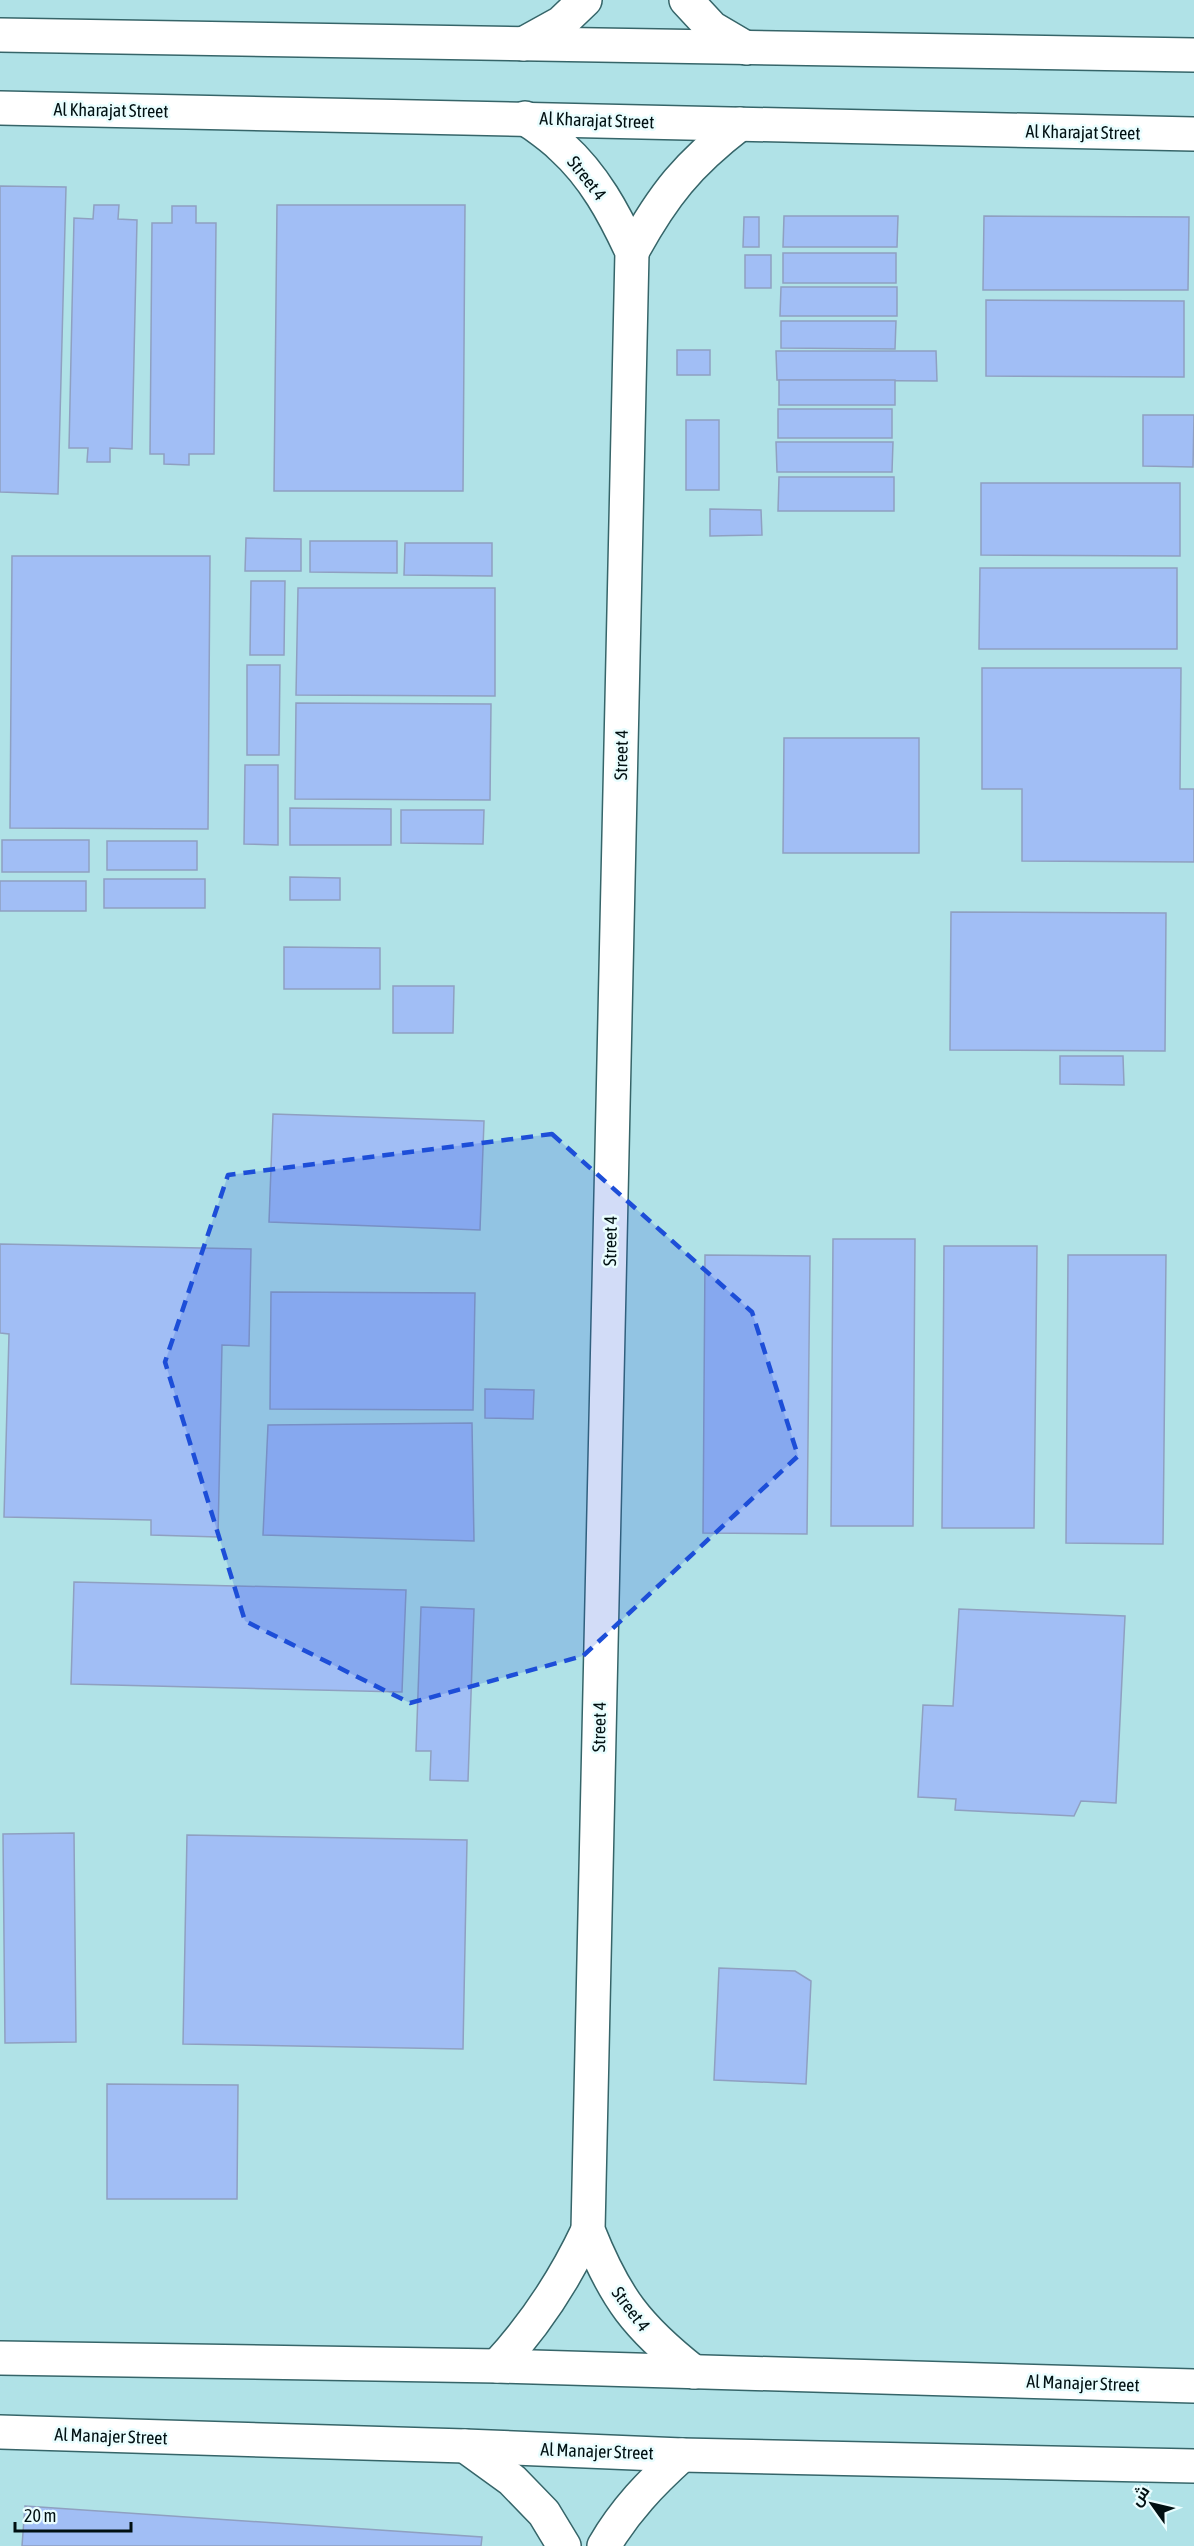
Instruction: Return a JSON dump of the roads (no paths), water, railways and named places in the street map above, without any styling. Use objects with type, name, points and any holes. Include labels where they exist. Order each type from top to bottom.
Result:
[{"type":"street","points":[[523,44],[561,23],[585,0]]},
{"type":"street","points":[[686,0],[712,28],[746,48]]},
{"type":"street","points":[[0,10],[13,35],[1194,55]]},
{"type":"street","points":[[0,129],[13,108]]},
{"type":"street","name":"Al Kharajat Street","points":[[13,108],[1194,134]]},
{"type":"street","name":"Street 4","points":[[525,118],[562,146],[590,178],[614,213],[632,252],[588,2230],[605,2272],[629,2311],[659,2344],[694,2372]]},
{"type":"street","name":"Street 4","points":[[632,252],[652,215],[678,180],[707,150],[740,124]]},
{"type":"street","name":"Street 4","points":[[497,2366],[525,2336],[549,2303],[570,2268],[588,2230]]},
{"type":"street","name":"Al Manajer Street","points":[[0,2358],[497,2366],[1194,2386]]},
{"type":"street","name":"Al Manajer Street","points":[[0,2432],[681,2455],[1194,2466]]},
{"type":"street","points":[[465,2446],[512,2480],[544,2513],[564,2546]]},
{"type":"street","points":[[604,2546],[619,2520],[645,2488],[681,2455]]}]
